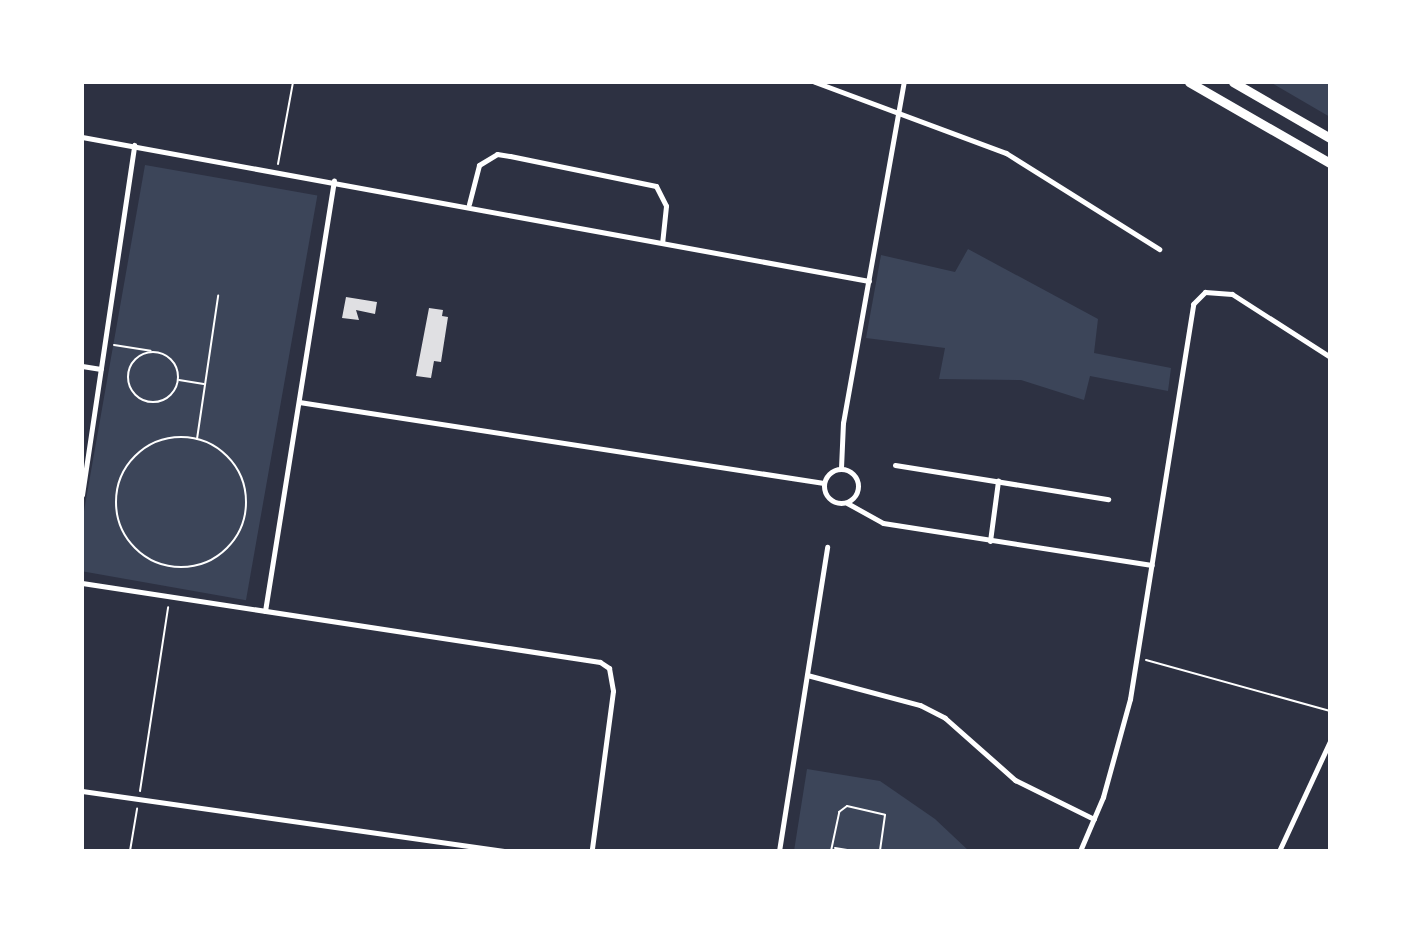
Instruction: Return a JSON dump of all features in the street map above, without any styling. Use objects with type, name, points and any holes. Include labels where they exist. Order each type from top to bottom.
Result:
[{"type":"highway","points":[[1189,82],[1330,163]]},
{"type":"highway","points":[[1233,82],[1330,138]]},
{"type":"street","points":[[815,82],[1006,153],[1159,249]]},
{"type":"street","points":[[841,468],[843,423],[896,111],[904,82]]},
{"type":"street","points":[[82,137],[469,204],[869,281]]},
{"type":"street","points":[[82,495],[134,145]]},
{"type":"street","points":[[469,204],[479,165],[486,158],[525,159],[656,186],[666,206],[662,242]]},
{"type":"street","points":[[265,611],[335,181]]},
{"type":"street","points":[[1080,851],[1117,754],[1137,657],[1190,315],[1205,292],[1232,294],[1330,357]]},
{"type":"street","points":[[82,366],[101,369]]},
{"type":"street","points":[[299,402],[824,483]]},
{"type":"street","points":[[895,465],[1108,499]]},
{"type":"street","points":[[824,483],[830,473],[841,468]]},
{"type":"street","points":[[841,468],[858,480],[856,496],[847,503]]},
{"type":"street","points":[[990,541],[998,481]]},
{"type":"street","points":[[824,483],[830,499],[847,503],[883,523],[1152,565]]},
{"type":"street","points":[[779,851],[827,547]]},
{"type":"street","points":[[82,583],[600,662],[609,668],[613,691],[594,850],[579,851]]},
{"type":"street","points":[[807,675],[920,705],[945,718],[1015,780],[1094,819]]},
{"type":"street","points":[[1279,851],[1330,741]]},
{"type":"street","points":[[82,791],[506,851]]},
{"type":"path","points":[[277,169],[293,82]]},
{"type":"path","points":[[196,440],[218,296]]},
{"type":"path","points":[[105,343],[169,357],[178,380]]},
{"type":"path","points":[[153,352],[132,364],[129,380],[136,394],[150,401],[165,399],[178,380]]},
{"type":"path","points":[[178,380],[205,384]]},
{"type":"path","points":[[196,440],[234,465],[246,505],[230,545],[214,558],[172,567],[151,561],[128,539],[116,510],[117,489],[139,453],[157,442],[196,440]]},
{"type":"path","points":[[130,851],[169,598]]},
{"type":"path","points":[[1137,657],[1330,711]]},
{"type":"path","points":[[855,851],[832,849],[839,812],[847,806],[885,815],[880,851]]},
{"type":"shaded area","points":[[1270,82],[1330,82],[1330,117]]},
{"type":"shaded area","points":[[145,165],[317,195],[246,600],[82,571],[82,522]]},
{"type":"shaded area","points":[[968,249],[1098,319],[1094,353],[1171,368],[1168,391],[1090,376],[1084,400],[1021,380],[939,379],[945,348],[866,338],[881,255],[955,272]]},
{"type":"shaded area","points":[[807,769],[880,781],[935,819],[969,851],[794,851]]},
{"type":"building","points":[[346,297],[377,302],[375,314],[356,310],[359,320],[342,318]]},
{"type":"building","points":[[429,308],[443,310],[442,316],[448,317],[441,362],[434,361],[431,378],[416,376]]}]
